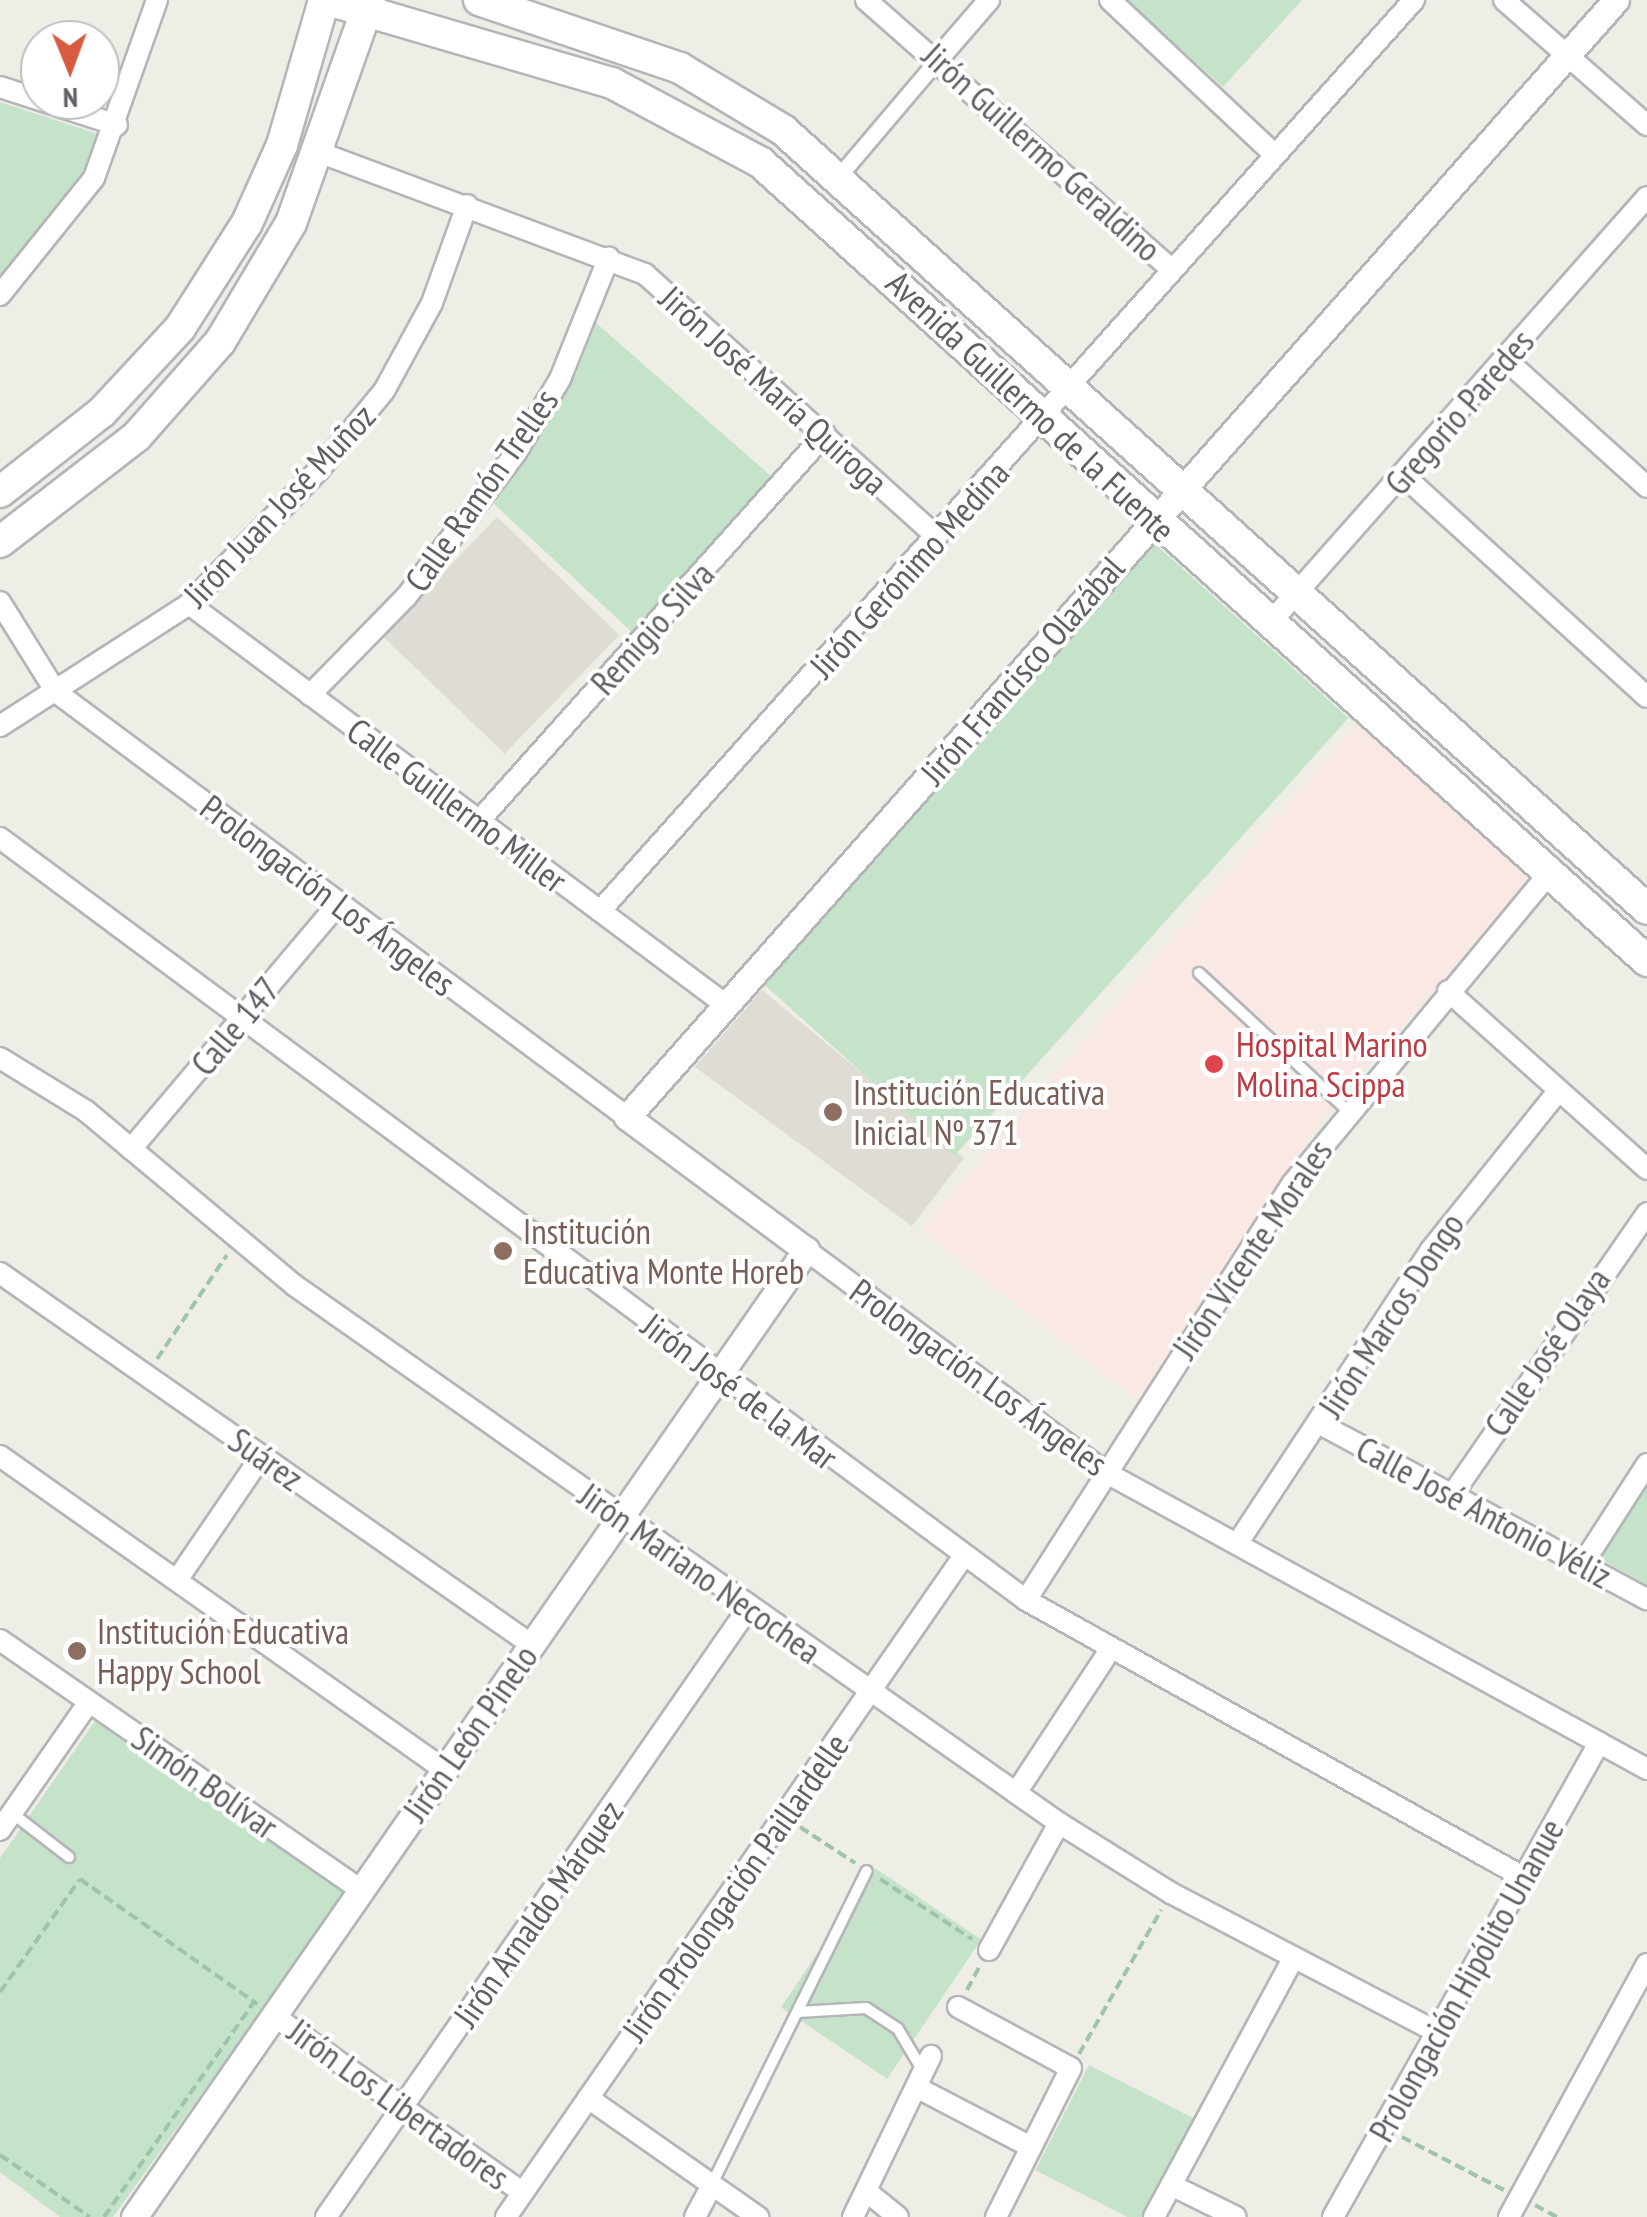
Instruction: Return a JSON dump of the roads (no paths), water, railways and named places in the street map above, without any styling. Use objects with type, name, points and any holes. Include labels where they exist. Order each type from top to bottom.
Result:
[{"type":"main road","name":"Avenida Guillermo de la Fuente","points":[[326,0],[368,4],[612,83],[714,130],[809,202],[1154,520],[1647,961]]},
{"type":"main road","points":[[0,492],[102,412],[180,328],[247,222],[282,145],[326,0]]},
{"type":"main road","name":"Avenida Guillermo de la Fuente","points":[[479,0],[680,68],[783,130],[1647,910]]},
{"type":"main road","points":[[0,542],[73,491],[184,388],[261,280],[321,153],[368,4]]},
{"type":"street","points":[[0,296],[61,230],[117,126],[157,0]]},
{"type":"street","name":"Jirón Guillermo Geraldino","points":[[866,0],[939,58],[1169,267]]},
{"type":"street","points":[[838,178],[988,0]]},
{"type":"street","points":[[1110,0],[1273,153]]},
{"type":"street","name":"Jirón Gerónimo Medina","points":[[600,911],[1070,390],[1169,267],[1414,0]]},
{"type":"street","points":[[1504,0],[1567,60],[1647,125]]},
{"type":"street","name":"Jirón Francisco Olazábal","points":[[627,1117],[1178,490],[1567,60],[1616,0]]},
{"type":"street","points":[[0,87],[117,126]]},
{"type":"street","name":"Jirón José María Quiroga","points":[[321,153],[609,257],[695,314],[937,537]]},
{"type":"street","name":"Gregorio Paredes","points":[[1269,624],[1647,197]]},
{"type":"street","name":"Jirón Juan José Muñoz","points":[[0,726],[189,604],[384,391],[432,303],[467,206]]},
{"type":"street","name":"Calle Ramón Trelles","points":[[310,695],[406,597],[516,454],[560,380],[609,257]]},
{"type":"street","points":[[1505,360],[1647,487]]},
{"type":"street","name":"Remigio Silva","points":[[479,821],[825,434]]},
{"type":"street","points":[[1404,476],[1647,697]]},
{"type":"street","name":"Prolongación Los Ángeles","points":[[0,602],[56,692],[1105,1472],[1647,1769]]},
{"type":"street","name":"Calle Guillermo Miller","points":[[189,604],[726,1006]]},
{"type":"street","name":"Jirón José de la Mar","points":[[0,838],[963,1557],[1026,1600],[1523,1877]]},
{"type":"street","name":"Jirón Vicente Morales","points":[[1026,1600],[1105,1472],[1347,1110],[1548,874]]},
{"type":"street","name":"Calle 147","points":[[131,1149],[338,902]]},
{"type":"street","points":[[1448,991],[1556,1094],[1647,1169]]},
{"type":"street","name":"Jirón Mariano Necochea","points":[[0,1058],[131,1149],[238,1238],[620,1518],[1059,1823],[1171,1893],[1437,2032]]},
{"type":"street","name":"Jirón Marcos Dongo","points":[[1237,1544],[1473,1190],[1556,1094]]},
{"type":"street","name":"Calle José Olaya","points":[[1452,1495],[1647,1213]]},
{"type":"street","name":"Jirón León Pinelo","points":[[134,2217],[806,1250]]},
{"type":"street","name":"Suárez","points":[[0,1273],[532,1645]]},
{"type":"street","name":"Calle José Antonio Véliz","points":[[1320,1424],[1647,1599]]},
{"type":"street","points":[[0,1456],[446,1770]]},
{"type":"street","points":[[176,1580],[262,1456]]},
{"type":"street","points":[[1582,1565],[1647,1464]]},
{"type":"street","name":"Jirón Prolongación Paillardelle","points":[[506,2217],[963,1557]]},
{"type":"street","name":"Jirón Arnaldo Márquez","points":[[326,2217],[749,1607]]},
{"type":"street","name":"Simón Bolívar","points":[[0,1640],[362,1890]]},
{"type":"street","points":[[1016,1793],[1110,1650]]},
{"type":"street","points":[[6,1822],[89,1702]]},
{"type":"street","name":"Prolongación Hipólito Unanue","points":[[1333,2217],[1599,1743]]},
{"type":"street","points":[[989,1950],[1059,1823]]},
{"type":"street","points":[[1154,2217],[1294,1957]]},
{"type":"street","points":[[1513,2210],[1647,1964]]},
{"type":"street","points":[[958,2007],[1071,2068],[996,2217]]},
{"type":"street","name":"Jirón Los Libertadores","points":[[274,2016],[523,2193]]},
{"type":"street","points":[[853,2217],[923,2071],[1031,2147]]},
{"type":"street","points":[[588,2098],[758,2217]]},
{"type":"street","points":[[1172,2184],[1236,2217]]},
{"type":"street","points":[[695,2217],[712,2185]]},
{"type":"street","points":[[866,2191],[898,2217]]},
{"type":"lane","points":[[1199,974],[1347,1110]]},
{"type":"lane","points":[[6,1822],[70,1857]]},
{"type":"lane","points":[[712,2185],[868,1871]]},
{"type":"lane","points":[[798,2012],[866,2008],[898,2029],[923,2071]]},
{"type":"place","name":"Hospital Marino Molina Scippa","points":[[1214,1064]]},
{"type":"place","name":"Institución Educativa Inicial Nº 371","points":[[833,1112]]},
{"type":"place","name":"Institución Educativa Monte Horeb","points":[[503,1251]]},
{"type":"place","name":"Institución Educativa Happy School","points":[[77,1651]]}]
